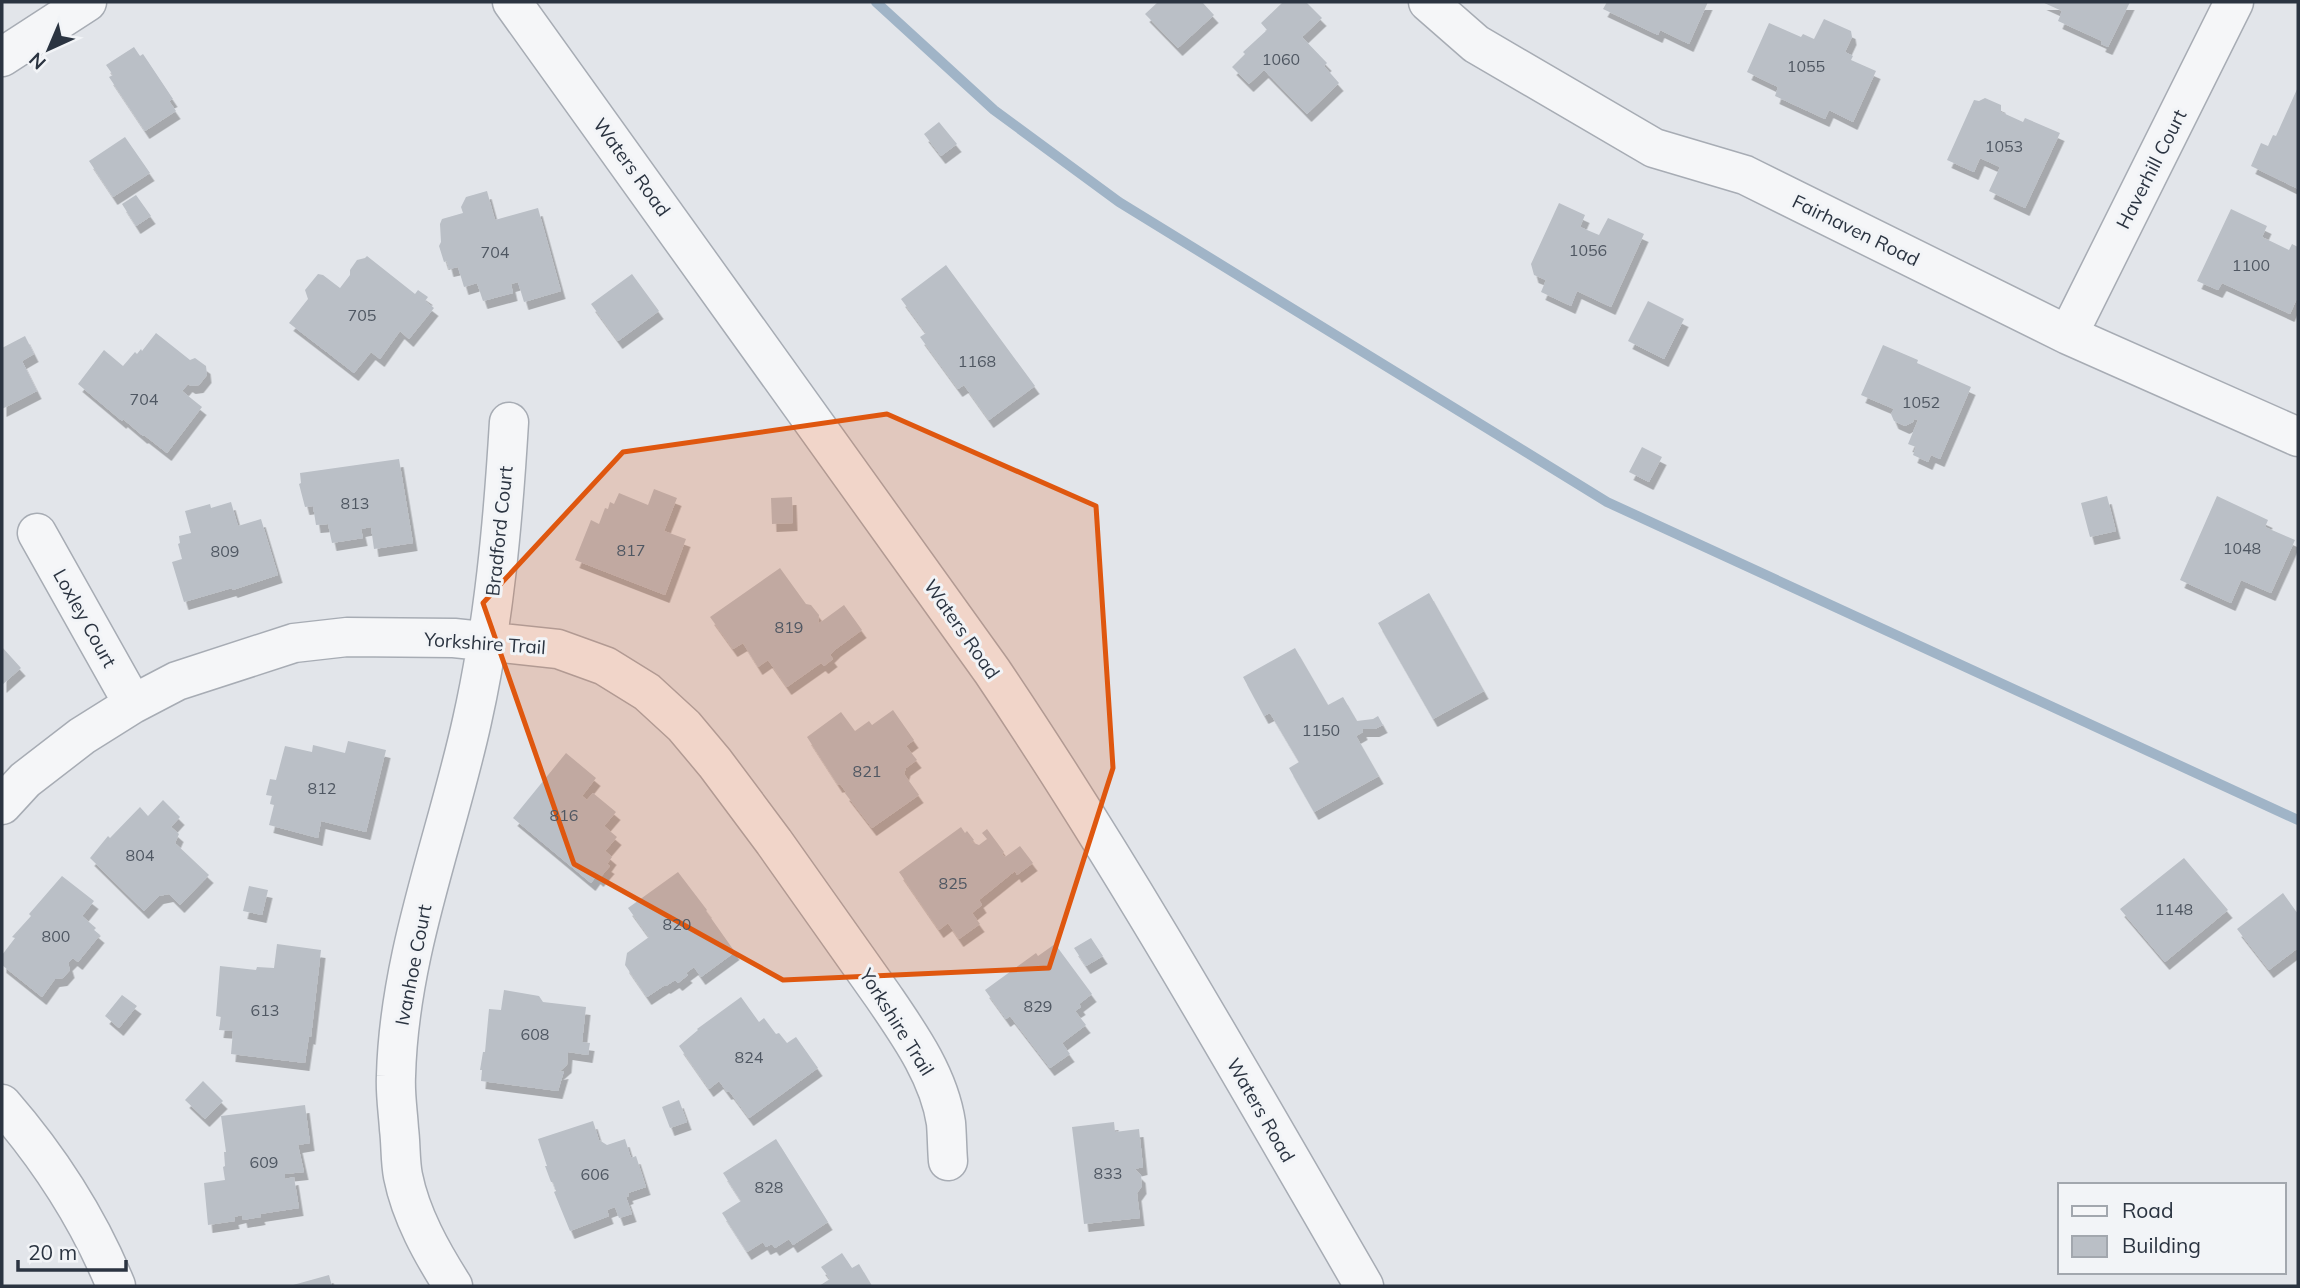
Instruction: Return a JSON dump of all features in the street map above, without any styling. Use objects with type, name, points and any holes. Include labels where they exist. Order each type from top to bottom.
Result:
[{"type":"street","points":[[2,57],[87,2]]},
{"type":"street","name":"Waters Road","points":[[512,2],[984,660],[1053,761],[1194,993],[1364,1286]]},
{"type":"street","name":"Fairhaven Road","points":[[1428,2],[1476,44],[1654,148],[1745,176],[2068,335],[2298,437]]},
{"type":"street","name":"Haverhill Court","points":[[2068,335],[2234,2]]},
{"type":"street","name":"Bradford Court","points":[[487,640],[504,496],[509,422]]},
{"type":"street","name":"Loxley Court","points":[[37,533],[133,704]]},
{"type":"street","name":"Yorkshire Trail","points":[[2,805],[25,780],[82,736],[133,704],[177,681],[294,643],[348,637],[487,640],[558,649],[605,666],[647,692],[684,726],[715,763],[910,1035],[935,1083],[946,1121],[948,1161]]},
{"type":"street","name":"Ivanhoe Court","points":[[453,1286],[418,1223],[403,1176],[396,1078],[399,1030],[416,932],[470,732],[487,640]]},
{"type":"street","points":[[2,1104],[41,1150],[79,1211],[116,1286]]},
{"type":"highlighted area","points":[[887,414],[1096,506],[1113,768],[1049,968],[783,980],[574,864],[483,603],[623,452]]},
{"type":"building","points":[[1158,2],[1202,2],[1214,15],[1178,48],[1145,14]]},
{"type":"building","points":[[1283,2],[1306,2],[1322,18],[1302,37],[1327,63],[1324,66],[1339,83],[1307,114],[1264,70],[1249,84],[1232,67],[1245,54],[1243,52],[1267,30],[1261,23]]},
{"type":"building","points":[[1607,2],[1708,2],[1689,44],[1660,30],[1658,35],[1603,9]]},
{"type":"building","points":[[2042,2],[2130,2],[2108,47],[2101,44],[2102,41],[2058,21],[2062,11]]},
{"type":"building","points":[[1824,19],[1851,31],[1852,37],[1845,52],[1853,56],[1851,60],[1876,71],[1853,122],[1829,110],[1825,119],[1775,96],[1778,87],[1747,72],[1769,23],[1801,37],[1803,34],[1814,39]]},
{"type":"building","points":[[134,47],[140,56],[143,54],[173,99],[169,101],[176,111],[145,131],[109,77],[113,75],[106,65]]},
{"type":"building","points":[[2298,87],[2298,189],[2251,166],[2261,143],[2268,146],[2273,135],[2276,136]]},
{"type":"building","points":[[1985,98],[2001,105],[2001,112],[2023,122],[2025,118],[2060,133],[2025,208],[1989,191],[2000,167],[1980,158],[1974,172],[1947,160],[1974,100]]},
{"type":"building","points":[[939,122],[957,144],[941,156],[924,134]]},
{"type":"building","points":[[125,137],[150,173],[113,197],[89,161]]},
{"type":"building","points":[[487,191],[495,220],[538,208],[561,291],[524,302],[518,282],[511,284],[513,293],[483,301],[477,283],[464,287],[458,267],[449,269],[439,246],[442,219],[463,213],[461,207],[466,197]]},
{"type":"building","points":[[136,195],[151,216],[136,226],[122,204]]},
{"type":"building","points":[[1559,203],[1585,215],[1580,227],[1599,235],[1608,218],[1644,234],[1611,307],[1577,291],[1571,306],[1541,292],[1546,280],[1534,275],[1531,264]]},
{"type":"building","points":[[2231,209],[2267,226],[2262,237],[2289,250],[2292,244],[2298,247],[2298,296],[2290,314],[2222,283],[2218,290],[2197,281]]},
{"type":"building","points":[[367,256],[415,294],[418,290],[428,297],[425,301],[434,308],[409,339],[400,331],[380,359],[371,352],[354,373],[289,323],[308,299],[305,290],[318,274],[340,288],[357,260]]},
{"type":"building","points":[[946,265],[1035,386],[989,420],[964,385],[958,389],[920,337],[926,333],[901,299]]},
{"type":"building","points":[[632,274],[659,311],[618,341],[591,304]]},
{"type":"building","points":[[1648,301],[1684,319],[1664,359],[1628,341]]},
{"type":"building","points":[[156,333],[190,360],[195,358],[206,366],[207,375],[199,385],[188,384],[182,391],[202,407],[167,453],[123,419],[122,421],[78,384],[104,350],[123,366],[135,352],[137,354],[141,349],[142,351]]},
{"type":"building","points":[[25,336],[34,354],[22,361],[37,391],[2,409],[2,348]]},
{"type":"building","points":[[1883,345],[1971,387],[1940,459],[1931,455],[1928,462],[1913,455],[1916,447],[1908,444],[1918,420],[1914,419],[1905,426],[1894,421],[1891,414],[1894,409],[1861,395]]},
{"type":"building","points":[[1642,447],[1662,457],[1649,482],[1629,472]]},
{"type":"building","points":[[399,459],[413,543],[374,549],[371,527],[361,529],[363,538],[332,543],[328,524],[316,525],[313,506],[305,507],[299,484],[300,473]]},
{"type":"building","points":[[654,489],[677,498],[664,531],[686,539],[665,595],[575,560],[591,520],[599,524],[605,508],[608,509],[610,502],[614,504],[619,493],[648,505]]},
{"type":"building","points":[[2107,496],[2116,531],[2090,537],[2081,503]]},
{"type":"building","points":[[2217,496],[2268,520],[2265,527],[2295,540],[2271,593],[2241,580],[2231,603],[2180,580]]},
{"type":"building","points":[[792,497],[793,523],[772,524],[771,498]]},
{"type":"building","points":[[231,502],[238,526],[261,519],[278,575],[184,602],[172,562],[182,559],[179,536],[191,533],[185,511]]},
{"type":"building","points":[[780,568],[806,604],[811,605],[819,615],[818,624],[844,605],[862,630],[836,649],[830,655],[833,659],[824,666],[821,663],[787,687],[768,660],[758,667],[743,643],[733,649],[710,617]]},
{"type":"building","points":[[1429,593],[1484,691],[1433,719],[1378,623]]},
{"type":"building","points":[[2,647],[21,668],[2,685]]},
{"type":"building","points":[[1295,648],[1328,705],[1343,697],[1357,721],[1378,716],[1383,725],[1375,729],[1362,729],[1363,732],[1356,736],[1379,776],[1314,812],[1289,768],[1299,762],[1270,713],[1264,716],[1243,677]]},
{"type":"building","points":[[893,710],[914,740],[906,746],[917,760],[906,768],[904,774],[919,795],[872,828],[840,784],[838,785],[807,737],[841,712],[855,731],[869,721],[872,725]]},
{"type":"building","points":[[348,741],[386,750],[366,832],[321,821],[318,838],[269,825],[274,805],[270,804],[272,796],[266,795],[270,779],[276,780],[285,746],[312,752],[313,745],[345,753]]},
{"type":"building","points":[[566,753],[596,778],[582,796],[587,800],[593,793],[616,812],[604,826],[617,837],[605,851],[612,857],[607,864],[610,866],[599,879],[596,876],[591,883],[513,818]]},
{"type":"building","points":[[163,800],[180,817],[171,827],[179,834],[175,843],[209,875],[180,905],[169,894],[159,896],[144,911],[90,858],[108,836],[110,838],[140,807],[148,816]]},
{"type":"building","points":[[961,827],[974,840],[971,842],[979,845],[987,839],[982,833],[987,829],[1005,857],[1020,846],[1033,863],[1017,875],[1015,871],[979,900],[982,905],[972,913],[980,924],[959,939],[948,923],[939,930],[899,872]]},
{"type":"building","points":[[2184,858],[2228,910],[2165,962],[2120,909]]},
{"type":"building","points":[[678,872],[735,952],[701,977],[694,967],[678,983],[675,980],[647,997],[625,965],[627,953],[649,937],[628,908]]},
{"type":"building","points":[[62,876],[94,901],[82,916],[100,935],[78,962],[73,958],[68,963],[70,970],[63,978],[55,979],[42,997],[2,965],[2,955],[15,938],[12,937],[31,916],[29,914]]},
{"type":"building","points":[[249,886],[268,890],[262,915],[243,911]]},
{"type":"building","points":[[2283,893],[2298,914],[2298,948],[2269,970],[2237,929]]},
{"type":"building","points":[[1091,938],[1103,956],[1086,966],[1074,948]]},
{"type":"building","points":[[277,944],[321,950],[311,1037],[309,1036],[305,1063],[231,1054],[233,1031],[219,1030],[221,1017],[216,1016],[220,966],[256,970],[257,967],[274,968]]},
{"type":"building","points":[[1055,944],[1092,994],[1079,1004],[1081,1007],[1075,1011],[1086,1025],[1062,1043],[1070,1054],[1050,1068],[1010,1016],[1006,1019],[985,990],[1036,953],[1038,956]]},
{"type":"building","points":[[504,990],[539,996],[543,1002],[586,1007],[582,1042],[590,1043],[588,1055],[568,1052],[567,1065],[559,1072],[564,1071],[558,1091],[481,1081],[480,1070],[485,1052],[489,1009],[501,1010]]},
{"type":"building","points":[[122,995],[137,1006],[119,1028],[105,1016]]},
{"type":"building","points":[[741,997],[759,1022],[764,1018],[787,1043],[796,1037],[818,1068],[749,1118],[719,1081],[709,1089],[679,1046],[697,1029]]},
{"type":"building","points":[[203,1081],[223,1101],[205,1119],[185,1100]]},
{"type":"building","points":[[679,1100],[687,1122],[670,1128],[662,1107]]},
{"type":"building","points":[[305,1105],[310,1143],[298,1145],[304,1172],[285,1174],[285,1179],[294,1177],[299,1208],[260,1214],[261,1217],[243,1220],[242,1215],[234,1217],[235,1221],[208,1225],[204,1183],[225,1180],[223,1167],[226,1152],[221,1116]]},
{"type":"building","points":[[593,1121],[599,1140],[607,1145],[625,1139],[631,1158],[636,1156],[646,1187],[628,1193],[629,1196],[626,1197],[632,1214],[619,1218],[615,1207],[607,1210],[609,1216],[570,1231],[554,1192],[556,1191],[545,1166],[538,1139]]},
{"type":"building","points":[[1114,1122],[1115,1132],[1139,1129],[1143,1167],[1135,1169],[1141,1175],[1142,1186],[1137,1193],[1140,1218],[1084,1224],[1072,1127]]},
{"type":"building","points":[[776,1139],[828,1222],[793,1245],[789,1239],[775,1248],[772,1244],[766,1247],[763,1242],[747,1252],[722,1213],[741,1201],[723,1173]]},
{"type":"building","points":[[842,1253],[852,1268],[859,1264],[872,1286],[819,1286],[830,1279],[821,1267]]},
{"type":"building","points":[[329,1275],[332,1286],[293,1286],[293,1285]]},
{"type":"waterway","points":[[876,2],[994,110],[1119,202],[1607,502],[2298,820]]}]
